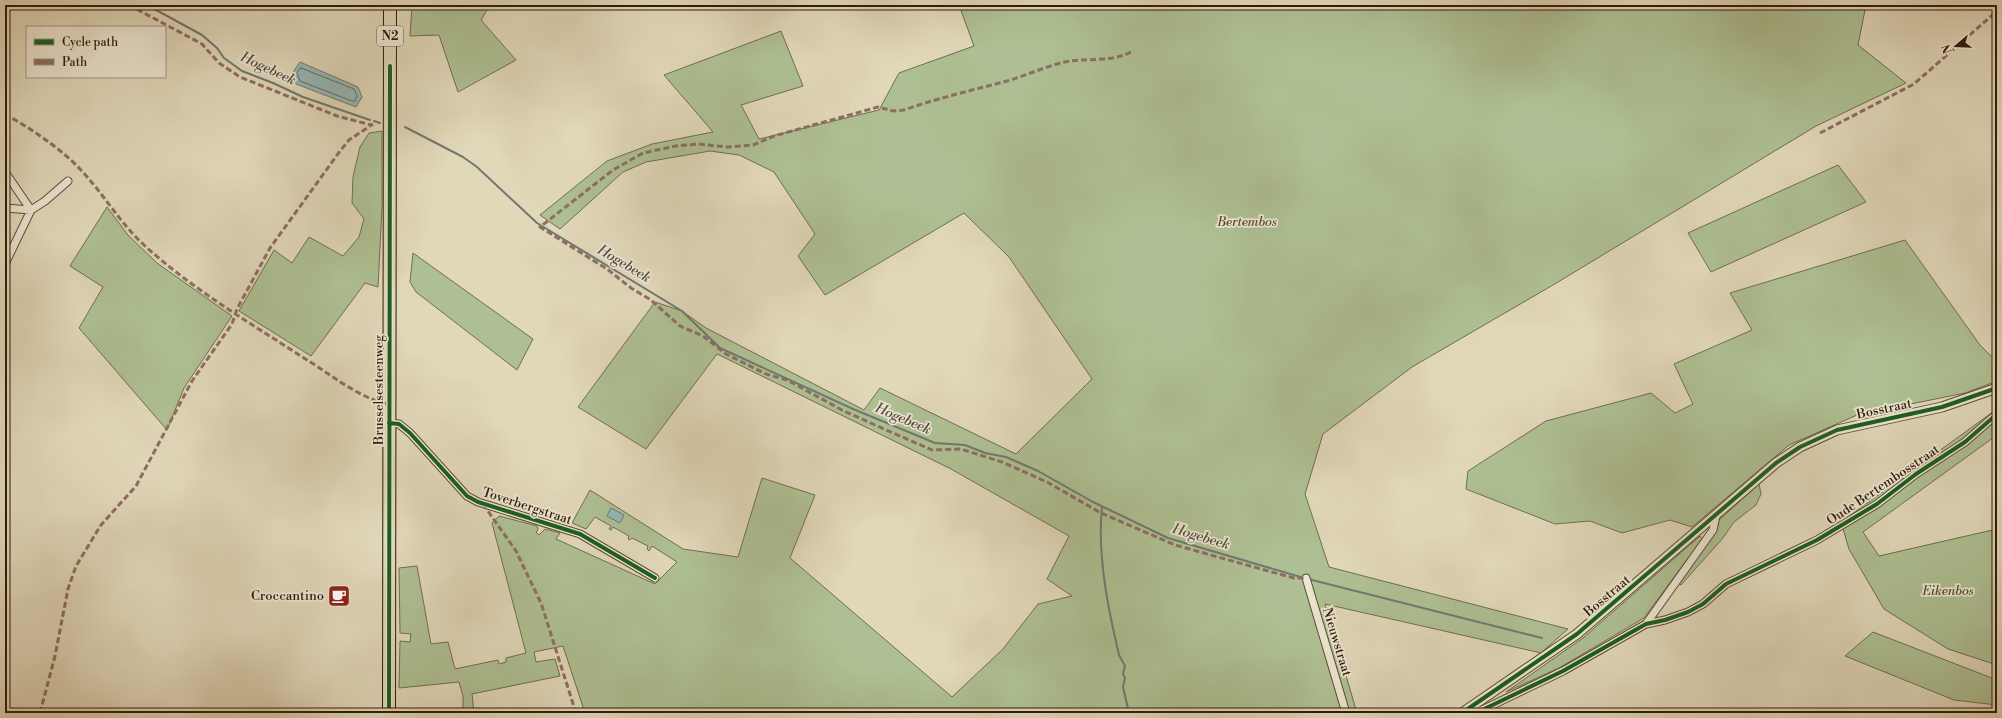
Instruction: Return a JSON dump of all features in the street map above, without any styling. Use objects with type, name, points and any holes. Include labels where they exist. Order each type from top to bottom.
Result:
[{"type":"main road","name":"Brusselsesteenweg","points":[[389,713],[390,5]]},
{"type":"street","points":[[5,172],[31,210]]},
{"type":"street","points":[[5,264],[31,210],[68,181]]},
{"type":"street","points":[[5,208],[31,210]]},
{"type":"street","name":"Bosstraat","points":[[1462,713],[1577,634],[1776,464],[1800,447],[1837,430],[1942,407],[1997,388]]},
{"type":"street","name":"Oude Bertembosstraat","points":[[1476,713],[1563,671],[1646,624],[1665,620],[1688,612],[1703,604],[1726,584],[1817,540],[1846,524],[1877,504],[1916,474],[1965,442],[1997,414]]},
{"type":"street","name":"Toverbergstraat","points":[[389,423],[399,424],[410,433],[468,496],[478,502],[580,534],[655,578]]},
{"type":"street","name":"Oude Bertembosstraat","points":[[1646,624],[1713,530],[1716,516]]},
{"type":"street","name":"Nieuwstraat","points":[[1306,578],[1346,713]]},
{"type":"green space","points":[[412,5],[490,5],[481,20],[516,60],[458,92],[439,35],[410,36]]},
{"type":"green space","name":"Bertembos","points":[[959,5],[1866,5],[1858,45],[1906,83],[1816,126],[1553,285],[1412,367],[1323,434],[1305,494],[1329,567],[1568,629],[1541,653],[1325,604],[1357,713],[585,713],[563,646],[534,652],[536,662],[555,659],[560,676],[472,694],[474,713],[463,713],[463,696],[459,682],[399,688],[400,641],[410,642],[411,634],[400,633],[399,568],[417,566],[431,644],[448,642],[455,669],[498,660],[499,664],[506,662],[506,658],[526,653],[492,523],[499,516],[537,526],[538,530],[536,532],[539,535],[545,529],[560,533],[556,539],[655,584],[677,562],[652,546],[649,551],[647,549],[648,546],[632,538],[630,540],[628,539],[629,536],[613,527],[611,530],[609,529],[611,526],[595,517],[586,529],[572,523],[590,490],[683,549],[738,557],[762,478],[815,495],[790,558],[952,697],[1003,649],[1038,604],[1072,596],[1047,579],[1069,536],[951,469],[717,354],[646,449],[578,407],[655,302],[682,311],[706,328],[864,410],[880,388],[1016,454],[1092,379],[1009,257],[964,213],[825,295],[798,256],[815,234],[774,172],[739,155],[710,151],[646,162],[623,172],[560,229],[540,215],[607,161],[652,144],[713,132],[664,75],[781,31],[803,86],[741,105],[759,139],[879,110],[899,73],[974,46]]},
{"type":"green space","points":[[382,131],[382,207],[378,287],[365,283],[311,356],[239,311],[274,250],[292,263],[309,237],[343,256],[359,237],[364,219],[352,203],[353,177],[360,147],[369,133]]},
{"type":"green space","points":[[1838,165],[1866,202],[1711,272],[1688,233]]},
{"type":"green space","points":[[107,207],[128,235],[157,263],[232,316],[184,388],[167,430],[79,328],[103,287],[70,266]]},
{"type":"green space","points":[[1905,240],[1980,345],[1997,362],[1997,381],[1965,393],[1857,415],[1789,445],[1692,527],[1670,520],[1622,533],[1590,521],[1555,524],[1466,489],[1468,471],[1546,421],[1651,393],[1675,413],[1693,404],[1674,364],[1752,330],[1730,293]]},
{"type":"green space","points":[[413,253],[533,339],[517,370],[416,292],[410,282]]},
{"type":"green space","name":"Eikenbos","points":[[1997,409],[1997,435],[1863,532],[1879,556],[1997,529],[1997,665],[1948,649],[1884,609],[1849,549],[1841,522]]},
{"type":"green space","points":[[1759,484],[1761,494],[1756,505],[1734,522],[1723,538],[1681,585],[1678,583],[1717,527],[1719,520]]},
{"type":"green space","points":[[1700,536],[1702,539],[1644,618],[1559,668],[1506,692],[1583,638]]},
{"type":"green space","points":[[1873,632],[1997,680],[1997,705],[1954,700],[1845,656]]},
{"type":"water","points":[[300,62],[358,87],[362,97],[356,107],[296,84],[293,72]]},
{"type":"water","points":[[611,508],[624,515],[620,523],[607,516]]},
{"type":"waterway","name":"Hogebeek","points":[[147,5],[202,35],[217,48],[224,58],[242,71],[303,97],[370,120]]},
{"type":"waterway","name":"Hogebeek","points":[[374,121],[380,123]]},
{"type":"waterway","name":"Hogebeek","points":[[405,127],[463,157],[477,167],[537,223],[682,311],[720,348],[853,409],[935,443],[965,445],[985,453],[1006,457],[1038,471],[1093,502],[1168,538],[1304,578]]},
{"type":"waterway","points":[[1102,507],[1101,544],[1104,581],[1119,655],[1125,666],[1123,674],[1125,678],[1123,687],[1129,713]]},
{"type":"waterway","name":"Hogebeek","points":[[1308,579],[1542,638]]},
{"type":"marked path","points":[[129,5],[202,44],[219,63],[240,77],[337,116],[371,125]]},
{"type":"marked path","points":[[1820,133],[1914,84],[1997,11]]},
{"type":"marked path","points":[[1131,52],[1113,58],[1075,60],[1057,64],[1007,81],[904,110],[893,111],[878,107],[774,136],[753,145],[727,147],[698,144],[676,146],[643,153],[613,170],[540,227],[607,269],[631,288],[651,300],[680,326],[703,336],[726,354],[766,374],[787,380],[842,410],[932,450],[961,449],[1002,462],[1047,482],[1101,513],[1175,545],[1294,578],[1306,578]]},
{"type":"marked path","points":[[5,114],[44,139],[72,161],[88,178],[135,236],[182,277],[223,306],[346,386],[379,402],[389,404]]},
{"type":"marked path","points":[[40,713],[55,656],[68,589],[76,566],[101,525],[136,486],[192,381],[232,324],[237,309],[270,248],[349,140],[373,124]]},
{"type":"marked path","points":[[483,504],[516,551],[541,603],[576,713]]},
{"type":"cycle path","points":[[389,713],[390,66]]},
{"type":"cycle path","points":[[1462,713],[1577,634],[1776,463],[1800,447],[1837,430],[1942,407],[1997,388]]},
{"type":"cycle path","points":[[1476,713],[1563,671],[1646,624],[1665,620],[1688,612],[1703,604],[1726,584],[1817,540],[1877,504],[1916,474],[1965,442],[1997,414]]},
{"type":"cycle path","points":[[389,423],[399,424],[410,433],[467,496],[478,502],[580,534],[655,578]]},
{"type":"place","name":"Croccantino","points":[[339,596]]}]
